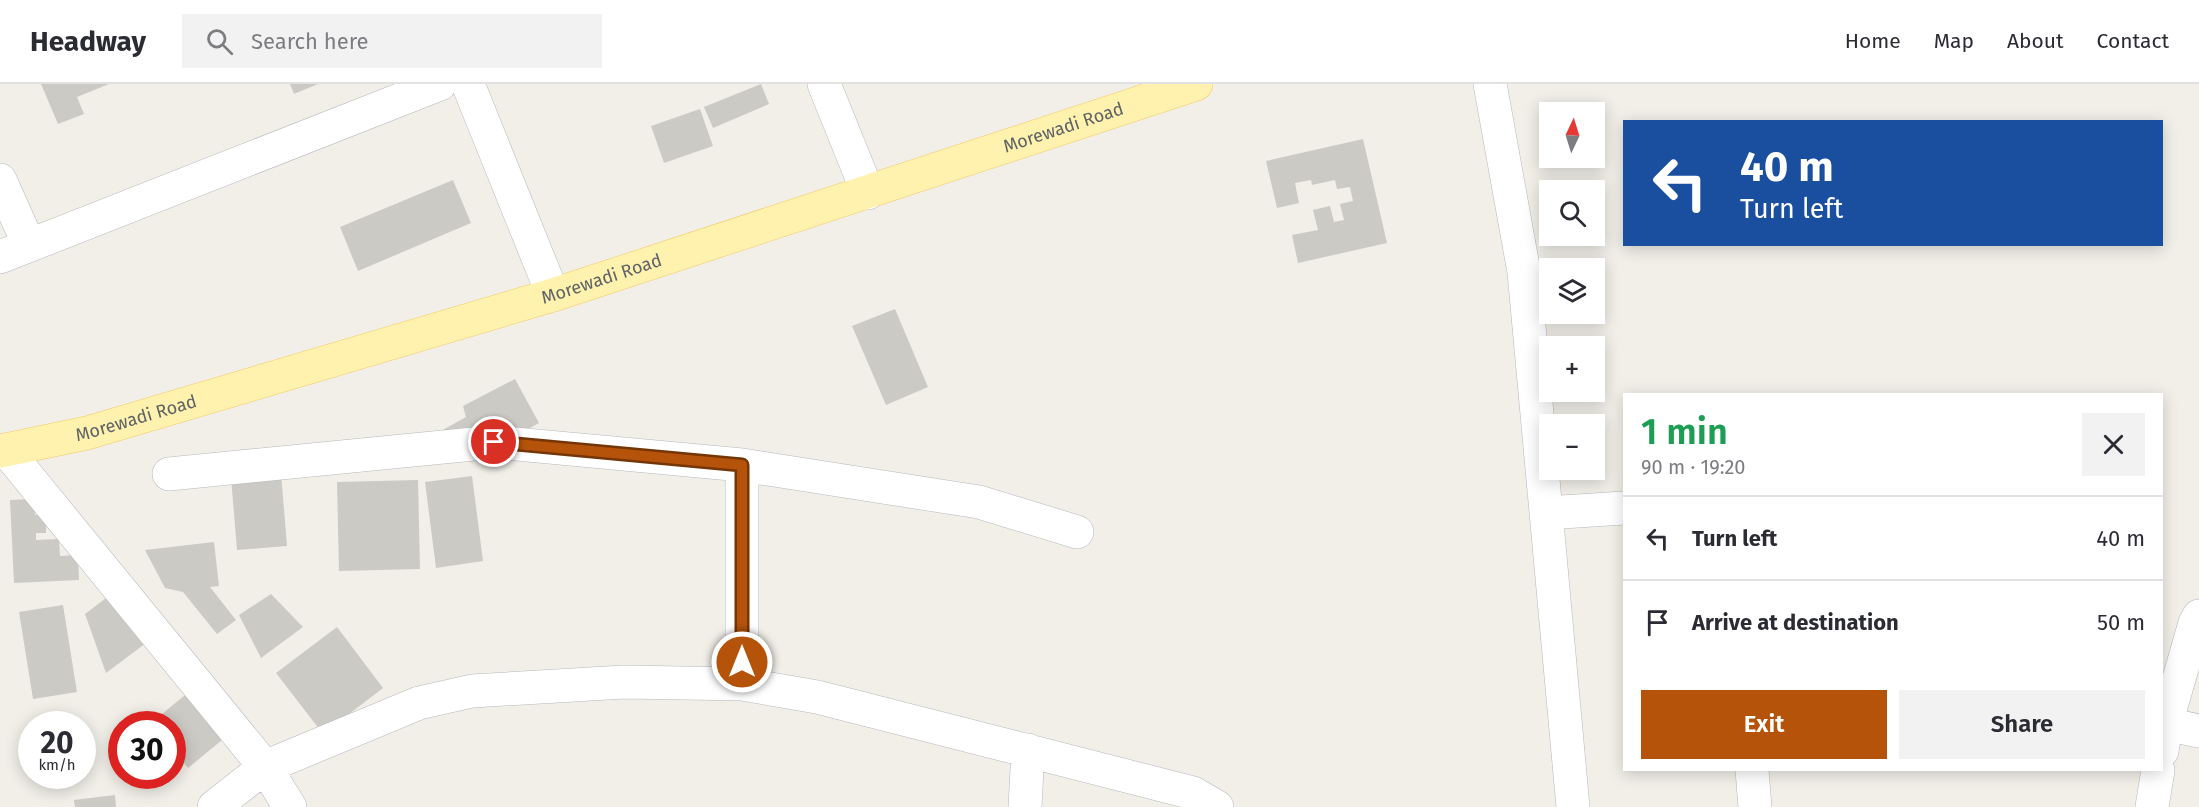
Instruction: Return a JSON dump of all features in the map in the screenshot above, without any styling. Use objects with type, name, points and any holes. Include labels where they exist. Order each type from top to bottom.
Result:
[{"type":"main road","name":"Morewadi Road","points":[[3,450],[87,433],[553,295],[1196,84]]},
{"type":"street","points":[[0,180],[14,251],[440,84]]},
{"type":"street","points":[[468,84],[553,295]]},
{"type":"street","points":[[824,84],[868,193]]},
{"type":"street","points":[[1490,84],[1524,272],[1573,807]]},
{"type":"street","points":[[169,474],[494,442],[742,465],[980,502],[1077,532]]},
{"type":"street","points":[[3,450],[265,767],[290,807]]},
{"type":"street","points":[[742,465],[742,684]]},
{"type":"street","points":[[1546,513],[1623,508]]},
{"type":"street","points":[[2199,616],[2195,623],[2164,738],[2199,731]]},
{"type":"street","points":[[214,807],[265,767],[419,703],[472,691],[624,682],[742,684],[817,697],[1193,793],[1217,807]]},
{"type":"street","points":[[1026,807],[1028,750]]},
{"type":"street","points":[[1752,771],[1755,807]]},
{"type":"street","points":[[2152,807],[2158,771]]},
{"type":"building","points":[[41,84],[109,84],[77,97],[84,114],[58,124]]},
{"type":"building","points":[[290,84],[318,84],[294,94]]},
{"type":"building","points":[[761,84],[769,104],[713,128],[704,107]]},
{"type":"building","points":[[700,109],[713,146],[664,163],[651,126]]},
{"type":"building","points":[[1363,139],[1387,243],[1298,263],[1292,235],[1318,230],[1313,210],[1330,206],[1334,222],[1344,220],[1340,204],[1353,201],[1350,187],[1337,189],[1335,180],[1312,185],[1311,180],[1295,183],[1299,203],[1277,208],[1266,161]]},
{"type":"building","points":[[453,180],[471,223],[358,271],[340,227]]},
{"type":"building","points":[[895,309],[928,387],[886,405],[852,326]]},
{"type":"building","points":[[515,379],[539,423],[513,437],[448,443],[441,431],[466,417],[463,406]]},
{"type":"building","points":[[281,473],[287,546],[237,550],[231,477]]},
{"type":"building","points":[[472,476],[483,561],[436,568],[425,482]]},
{"type":"building","points":[[418,480],[420,569],[339,571],[337,482]]},
{"type":"building","points":[[34,499],[35,515],[46,514],[46,533],[36,533],[36,540],[59,539],[60,556],[78,555],[79,580],[14,583],[10,500]]},
{"type":"building","points":[[214,542],[219,586],[210,587],[236,620],[217,634],[183,592],[165,588],[145,550]]},
{"type":"building","points":[[271,594],[303,627],[261,658],[239,615]]},
{"type":"building","points":[[110,595],[146,643],[106,673],[85,614]]},
{"type":"building","points":[[63,605],[77,692],[33,699],[19,612]]},
{"type":"building","points":[[337,627],[383,688],[323,734],[276,673]]},
{"type":"building","points":[[190,691],[227,736],[188,768],[186,766],[186,711],[166,711]]},
{"type":"building","points":[[115,795],[116,807],[75,807],[74,800]]},
{"type":"route","points":[[494,442],[742,465],[742,662]]}]
